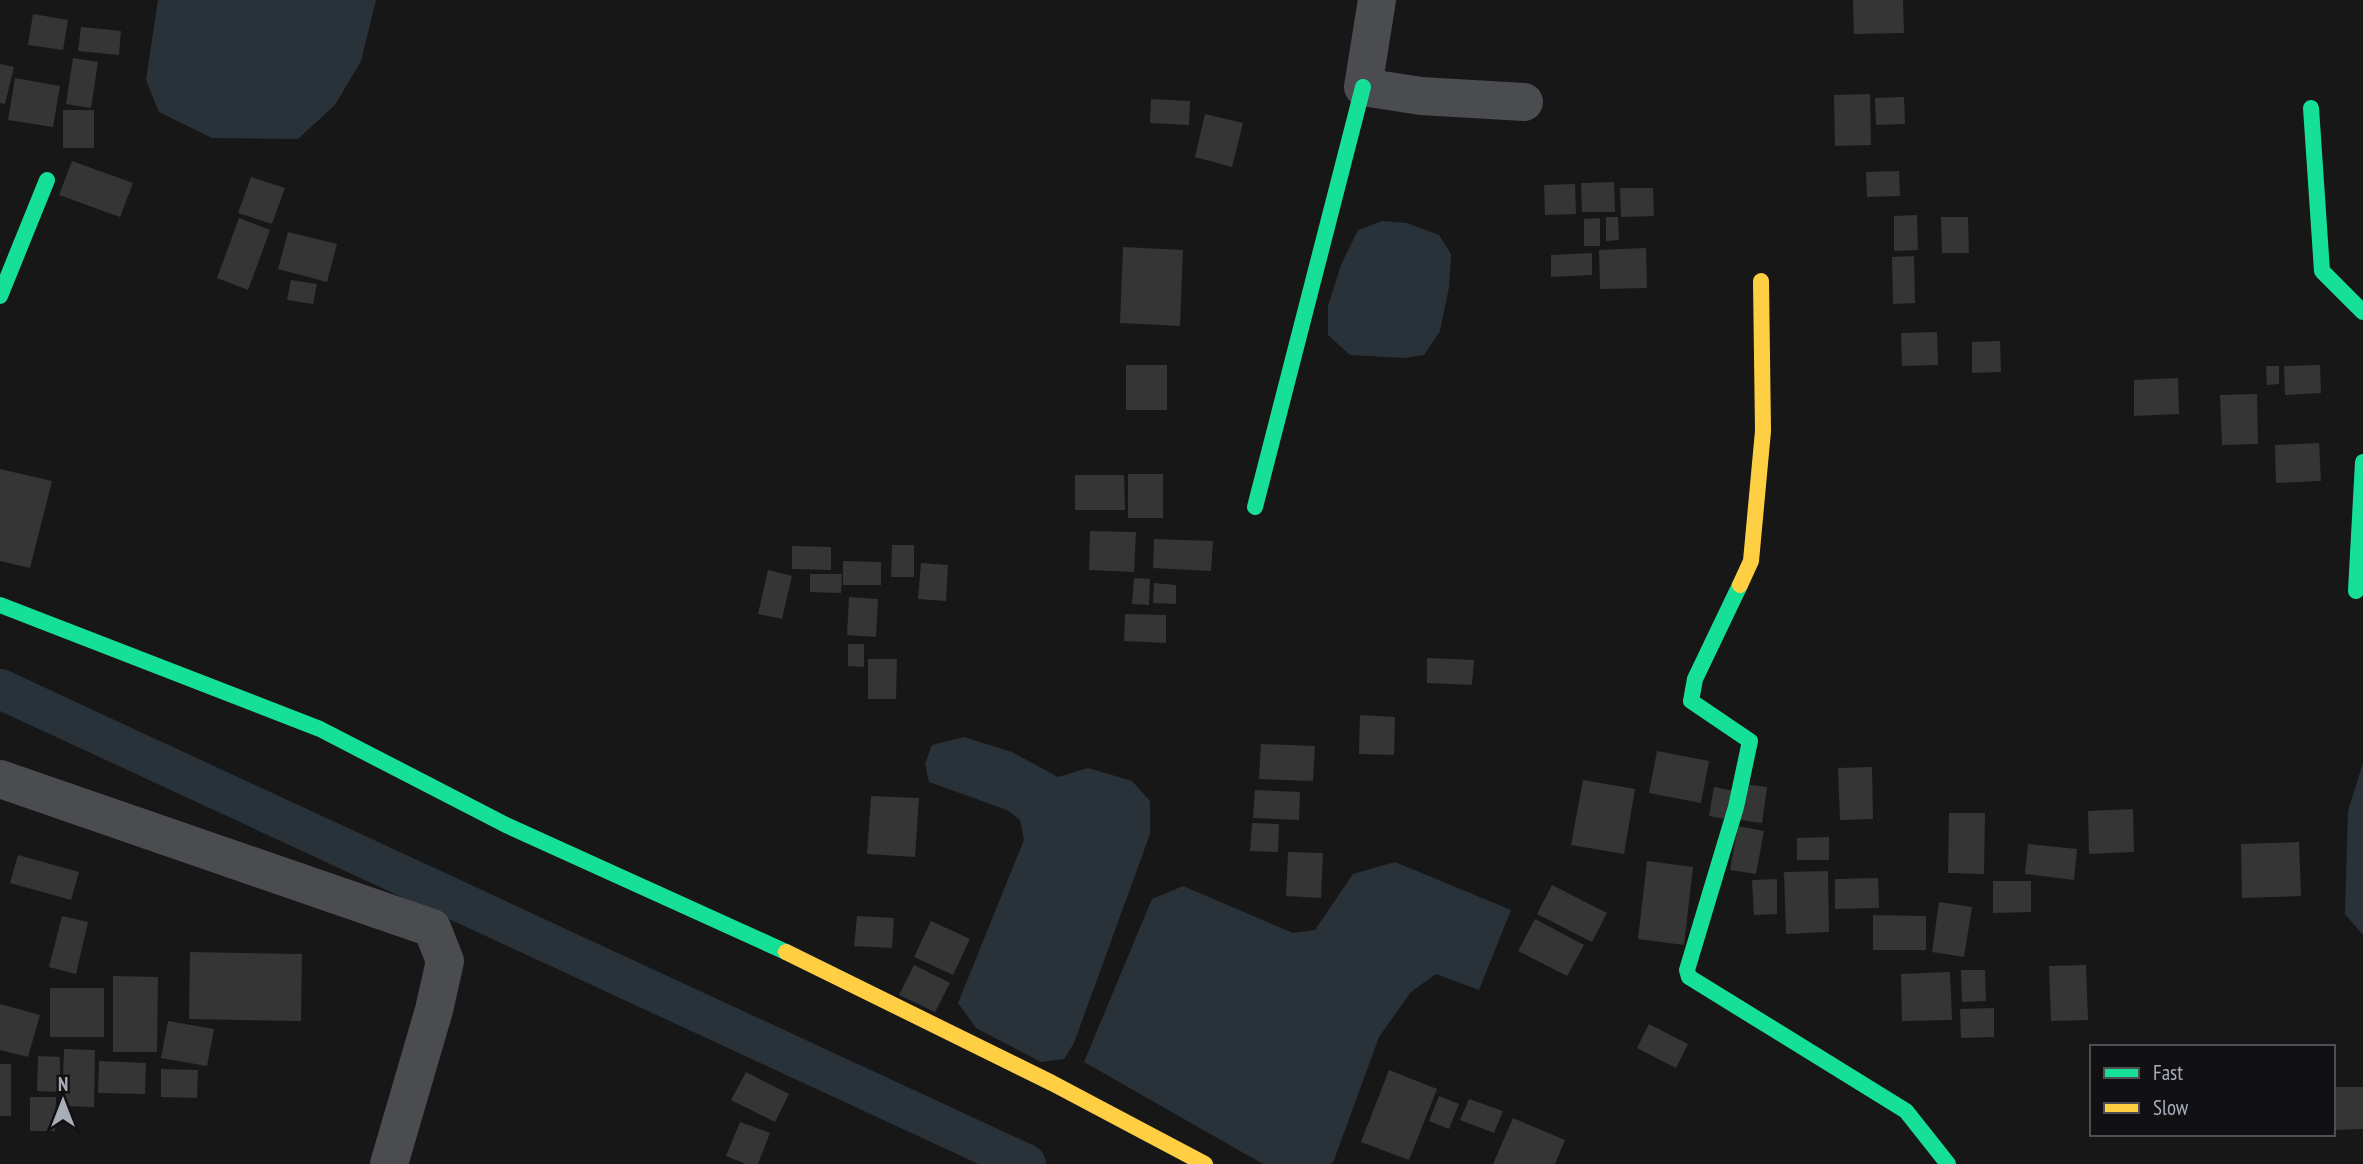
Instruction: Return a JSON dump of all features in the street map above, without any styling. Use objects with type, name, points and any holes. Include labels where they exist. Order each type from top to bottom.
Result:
[{"type":"street","points":[[1255,507],[1363,87],[1377,0]]},
{"type":"street","points":[[1363,87],[1421,96],[1524,102]]},
{"type":"street","points":[[2311,108],[2322,271],[2363,312]]},
{"type":"street","points":[[0,296],[47,180]]},
{"type":"street","points":[[1761,281],[1763,431],[1751,561],[1695,679],[1691,701],[1750,741],[1736,807],[1686,970],[1689,977],[1906,1111],[1948,1164]]},
{"type":"street","points":[[2356,591],[2363,462]]},
{"type":"street","points":[[0,605],[320,729],[506,825],[778,948],[1052,1083],[1205,1164]]},
{"type":"street","points":[[0,779],[432,929],[445,961],[434,1010],[389,1164]]},
{"type":"shaded area","points":[[158,0],[376,0],[361,61],[335,105],[298,139],[212,138],[159,112],[146,80]]},
{"type":"shaded area","points":[[1382,221],[1407,223],[1439,235],[1451,254],[1449,287],[1440,331],[1424,355],[1404,358],[1350,355],[1328,335],[1328,306],[1341,265],[1358,230]]},
{"type":"shaded area","points":[[964,737],[1012,752],[1058,777],[1088,768],[1132,781],[1150,801],[1150,834],[1074,1043],[1064,1059],[1041,1062],[976,1028],[958,1003],[1024,840],[1020,820],[1007,810],[929,782],[925,764],[932,745]]},
{"type":"shaded area","points":[[2363,763],[2363,935],[2345,914],[2348,811]]},
{"type":"shaded area","points":[[1395,862],[1511,910],[1479,990],[1436,974],[1411,992],[1379,1037],[1331,1164],[1263,1164],[1084,1062],[1152,899],[1183,886],[1293,933],[1315,930],[1353,874]]},
{"type":"building","points":[[1853,0],[1903,0],[1904,33],[1854,34]]},
{"type":"building","points":[[33,14],[68,20],[63,50],[28,45]]},
{"type":"building","points":[[81,27],[121,31],[119,55],[78,51]]},
{"type":"building","points":[[73,58],[98,62],[91,108],[66,104]]},
{"type":"building","points":[[0,64],[14,67],[5,104],[0,103]]},
{"type":"building","points":[[15,78],[60,86],[53,127],[8,120]]},
{"type":"building","points":[[1870,94],[1871,145],[1835,146],[1834,95]]},
{"type":"building","points":[[1904,97],[1905,124],[1876,125],[1875,98]]},
{"type":"building","points":[[1151,99],[1190,101],[1189,125],[1150,123]]},
{"type":"building","points":[[63,110],[94,110],[94,148],[63,148]]},
{"type":"building","points":[[1205,114],[1243,123],[1232,167],[1195,157]]},
{"type":"building","points":[[72,161],[133,183],[120,217],[59,195]]},
{"type":"building","points":[[1899,171],[1900,196],[1867,197],[1866,172]]},
{"type":"building","points":[[251,177],[285,188],[272,224],[238,213]]},
{"type":"building","points":[[1614,182],[1615,212],[1582,212],[1581,183]]},
{"type":"building","points":[[1575,184],[1576,214],[1545,215],[1544,185]]},
{"type":"building","points":[[1620,188],[1653,188],[1654,216],[1621,217]]},
{"type":"building","points":[[1917,215],[1918,250],[1894,251],[1894,216]]},
{"type":"building","points":[[1606,217],[1618,217],[1619,240],[1606,241]]},
{"type":"building","points":[[1941,217],[1968,217],[1969,253],[1942,253]]},
{"type":"building","points":[[239,218],[270,230],[248,290],[217,278]]},
{"type":"building","points":[[1600,218],[1600,246],[1584,246],[1584,219]]},
{"type":"building","points":[[288,232],[337,244],[327,282],[278,269]]},
{"type":"building","points":[[1123,247],[1183,250],[1180,326],[1120,323]]},
{"type":"building","points":[[1646,248],[1647,288],[1600,289],[1599,250]]},
{"type":"building","points":[[1592,253],[1592,275],[1551,277],[1551,255]]},
{"type":"building","points":[[1914,256],[1915,303],[1893,304],[1892,257]]},
{"type":"building","points":[[291,280],[317,284],[313,304],[287,300]]},
{"type":"building","points":[[1937,332],[1938,365],[1902,366],[1901,333]]},
{"type":"building","points":[[2000,341],[2001,372],[1972,373],[1972,342]]},
{"type":"building","points":[[1126,365],[1167,365],[1167,410],[1126,410]]},
{"type":"building","points":[[2320,365],[2321,393],[2285,395],[2284,366]]},
{"type":"building","points":[[2266,366],[2279,366],[2279,384],[2267,385]]},
{"type":"building","points":[[2178,378],[2179,414],[2134,416],[2134,380]]},
{"type":"building","points":[[2257,394],[2258,444],[2222,445],[2220,395]]},
{"type":"building","points":[[2319,443],[2321,481],[2276,483],[2275,445]]},
{"type":"building","points":[[0,469],[52,481],[30,568],[0,561]]},
{"type":"building","points":[[1128,474],[1163,474],[1163,518],[1128,518]]},
{"type":"building","points":[[1075,475],[1124,475],[1125,510],[1075,510]]},
{"type":"building","points":[[1090,531],[1136,532],[1134,572],[1089,570]]},
{"type":"building","points":[[1154,539],[1213,541],[1211,571],[1153,568]]},
{"type":"building","points":[[892,545],[914,545],[914,577],[891,577]]},
{"type":"building","points":[[792,546],[831,547],[831,570],[792,569]]},
{"type":"building","points":[[843,561],[881,562],[881,585],[843,585]]},
{"type":"building","points":[[921,563],[948,565],[946,601],[918,599]]},
{"type":"building","points":[[768,570],[792,576],[782,619],[758,614]]},
{"type":"building","points":[[810,574],[842,574],[841,593],[810,592]]},
{"type":"building","points":[[1134,578],[1150,579],[1149,605],[1132,604]]},
{"type":"building","points":[[1154,583],[1176,585],[1176,604],[1153,603]]},
{"type":"building","points":[[849,597],[878,599],[876,637],[847,635]]},
{"type":"building","points":[[1125,614],[1166,615],[1166,643],[1124,641]]},
{"type":"building","points":[[848,644],[864,644],[864,667],[848,666]]},
{"type":"building","points":[[1427,658],[1474,660],[1472,685],[1427,683]]},
{"type":"building","points":[[868,659],[897,659],[896,699],[868,699]]},
{"type":"building","points":[[1360,715],[1395,717],[1394,755],[1359,754]]},
{"type":"building","points":[[1261,744],[1315,746],[1313,781],[1259,779]]},
{"type":"building","points":[[1657,751],[1709,761],[1701,803],[1649,793]]},
{"type":"building","points":[[1872,767],[1873,819],[1840,820],[1838,768]]},
{"type":"building","points":[[1583,780],[1635,789],[1624,854],[1571,845]]},
{"type":"building","points":[[1744,784],[1767,787],[1762,823],[1740,820]]},
{"type":"building","points":[[1714,787],[1735,791],[1730,820],[1709,816]]},
{"type":"building","points":[[1255,790],[1300,792],[1299,820],[1253,818]]},
{"type":"building","points":[[871,796],[919,798],[915,857],[867,854]]},
{"type":"building","points":[[2133,809],[2134,852],[2089,854],[2088,811]]},
{"type":"building","points":[[1949,813],[1985,813],[1984,874],[1948,873]]},
{"type":"building","points":[[1252,823],[1279,824],[1278,852],[1250,851]]},
{"type":"building","points":[[1738,826],[1764,831],[1756,874],[1730,870]]},
{"type":"building","points":[[1829,837],[1829,860],[1797,860],[1797,838]]},
{"type":"building","points":[[2299,842],[2301,896],[2242,898],[2241,844]]},
{"type":"building","points":[[2028,844],[2077,849],[2074,880],[2025,874]]},
{"type":"building","points":[[1288,852],[1323,853],[1321,898],[1286,896]]},
{"type":"building","points":[[18,855],[79,872],[71,900],[10,883]]},
{"type":"building","points":[[1647,861],[1693,867],[1684,945],[1638,939]]},
{"type":"building","points":[[1828,871],[1829,932],[1786,934],[1784,872]]},
{"type":"building","points":[[1878,878],[1879,908],[1835,909],[1835,879]]},
{"type":"building","points":[[1777,879],[1777,914],[1754,915],[1752,880]]},
{"type":"building","points":[[1993,881],[2031,881],[2031,912],[1993,913]]},
{"type":"building","points":[[1552,885],[1607,913],[1592,942],[1537,914]]},
{"type":"building","points":[[1939,902],[1972,907],[1964,957],[1932,952]]},
{"type":"building","points":[[1873,915],[1926,916],[1926,950],[1873,950]]},
{"type":"building","points":[[62,916],[88,922],[76,974],[49,967]]},
{"type":"building","points":[[857,916],[894,918],[892,948],[854,946]]},
{"type":"building","points":[[1535,919],[1584,945],[1567,976],[1518,951]]},
{"type":"building","points":[[931,921],[970,939],[953,975],[914,957]]},
{"type":"building","points":[[190,952],[302,954],[301,1021],[189,1019]]},
{"type":"building","points":[[914,965],[950,983],[935,1012],[899,995]]},
{"type":"building","points":[[2086,965],[2088,1020],[2051,1021],[2049,966]]},
{"type":"building","points":[[1961,970],[1985,970],[1986,1001],[1962,1002]]},
{"type":"building","points":[[1950,972],[1952,1020],[1902,1021],[1901,974]]},
{"type":"building","points":[[113,976],[158,977],[157,1052],[113,1052]]},
{"type":"building","points":[[50,988],[104,988],[104,1037],[50,1037]]},
{"type":"building","points":[[0,1004],[40,1015],[28,1057],[0,1050]]},
{"type":"building","points":[[1994,1008],[1994,1037],[1961,1038],[1960,1009]]},
{"type":"building","points":[[168,1021],[214,1029],[207,1066],[161,1058]]},
{"type":"building","points":[[1649,1024],[1688,1044],[1676,1068],[1637,1048]]},
{"type":"building","points":[[64,1049],[95,1050],[94,1107],[62,1106]]},
{"type":"building","points":[[38,1056],[60,1057],[60,1092],[37,1091]]},
{"type":"building","points":[[99,1061],[146,1063],[145,1094],[98,1093]]},
{"type":"building","points":[[0,1064],[11,1064],[11,1116],[0,1116]]},
{"type":"building","points":[[161,1069],[198,1070],[197,1098],[161,1097]]},
{"type":"building","points":[[1389,1070],[1437,1089],[1409,1160],[1361,1142]]},
{"type":"building","points":[[746,1072],[789,1094],[775,1122],[731,1100]]},
{"type":"building","points":[[2335,1087],[2363,1087],[2363,1129],[2335,1130]]},
{"type":"building","points":[[1439,1096],[1459,1104],[1449,1129],[1429,1121]]},
{"type":"building","points":[[30,1097],[56,1097],[55,1131],[30,1131]]},
{"type":"building","points":[[1469,1099],[1503,1111],[1494,1133],[1460,1120]]},
{"type":"building","points":[[1513,1118],[1565,1140],[1555,1164],[1493,1164]]},
{"type":"building","points":[[740,1122],[770,1133],[758,1164],[746,1164],[726,1156]]},
{"type":"waterway","points":[[0,689],[1026,1164]]},
{"type":"traffic: fast","points":[[1255,507],[1363,87]]},
{"type":"traffic: fast","points":[[2311,108],[2322,271],[2363,312]]},
{"type":"traffic: fast","points":[[0,296],[47,180]]},
{"type":"traffic: fast","points":[[2356,591],[2363,462]]},
{"type":"traffic: fast","points":[[1740,585],[1695,679],[1691,701],[1750,741],[1736,807],[1687,970],[1689,977],[1906,1111],[1948,1164]]},
{"type":"traffic: fast","points":[[0,605],[320,729],[506,825],[786,952]]},
{"type":"traffic: slow","points":[[1740,585],[1751,561],[1763,431],[1761,281]]},
{"type":"traffic: slow","points":[[786,952],[1052,1083],[1205,1164]]}]
